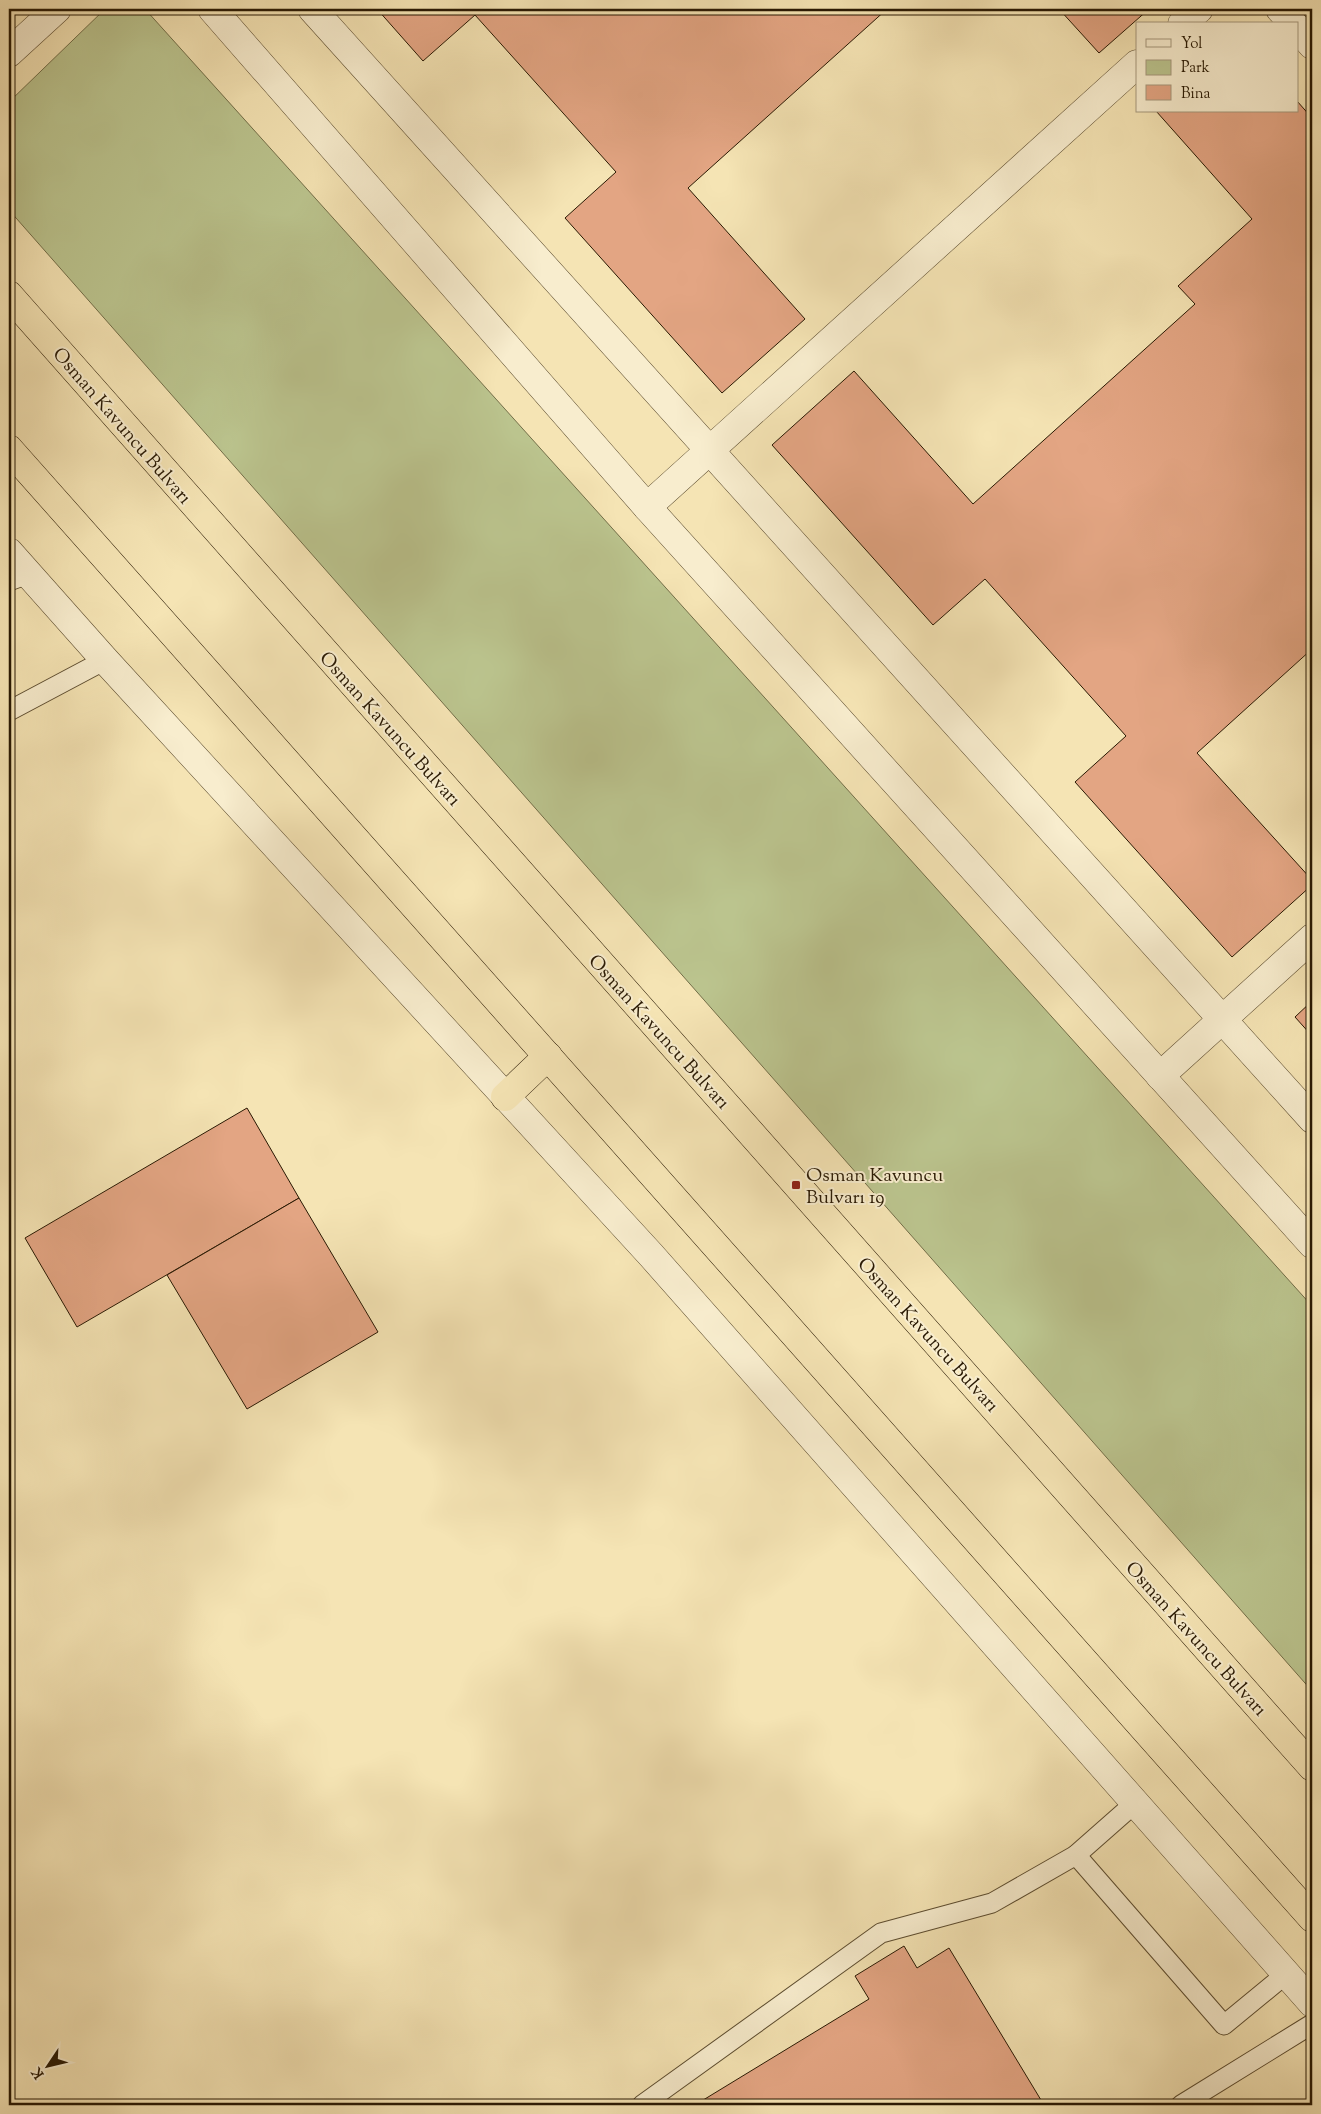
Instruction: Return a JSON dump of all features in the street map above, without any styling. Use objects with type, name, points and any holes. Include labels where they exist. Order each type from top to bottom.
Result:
[{"type":"highway","name":"Osman Kavuncu Bulvarı","points":[[9,295],[1312,1767]]},
{"type":"highway","points":[[9,449],[1312,1918]]},
{"type":"highway","points":[[506,1097],[548,1056]]},
{"type":"street","points":[[9,53],[57,9]]},
{"type":"street","points":[[212,9],[647,507],[1312,1244]]},
{"type":"street","points":[[312,9],[1312,1119]]},
{"type":"street","points":[[1184,22],[1198,9]]},
{"type":"street","points":[[1280,9],[1291,22]]},
{"type":"street","points":[[1298,29],[1312,45]]},
{"type":"street","points":[[647,507],[1136,65]]},
{"type":"street","points":[[9,552],[18,578],[105,660],[651,1255],[1312,2003]]},
{"type":"street","points":[[1160,1076],[1312,938]]},
{"type":"lane","points":[[9,711],[105,660]]},
{"type":"lane","points":[[642,2105],[881,1933],[992,1903],[1076,1854],[1135,1802]]},
{"type":"lane","points":[[1076,1854],[1224,2025],[1286,1974]]},
{"type":"lane","points":[[1181,2105],[1312,2024]]},
{"type":"green space","points":[[105,9],[145,9],[1312,1306],[1312,1691],[9,210],[9,102]]},
{"type":"building","points":[[377,9],[887,9],[688,188],[805,319],[722,393],[565,218],[616,172],[475,15],[423,61]]},
{"type":"building","points":[[1059,9],[1149,9],[1099,53]]},
{"type":"building","points":[[1298,102],[1312,118],[1312,649],[1197,753],[1312,880],[1312,885],[1232,957],[1075,782],[1126,736],[985,579],[933,625],[772,445],[854,371],[973,504],[1195,304],[1178,286],[1252,219],[1157,112],[1298,112]]},
{"type":"building","points":[[1312,1001],[1312,1036],[1295,1017]]},
{"type":"building","points":[[247,1108],[299,1198],[77,1327],[25,1238]]},
{"type":"building","points":[[299,1198],[378,1332],[247,1409],[167,1275]]},
{"type":"building","points":[[904,1946],[917,1968],[949,1948],[1044,2105],[695,2105],[869,1999],[855,1976]]},
{"type":"place","name":"Osman Kavuncu Bulvarı 19","points":[[796,1185]]}]
